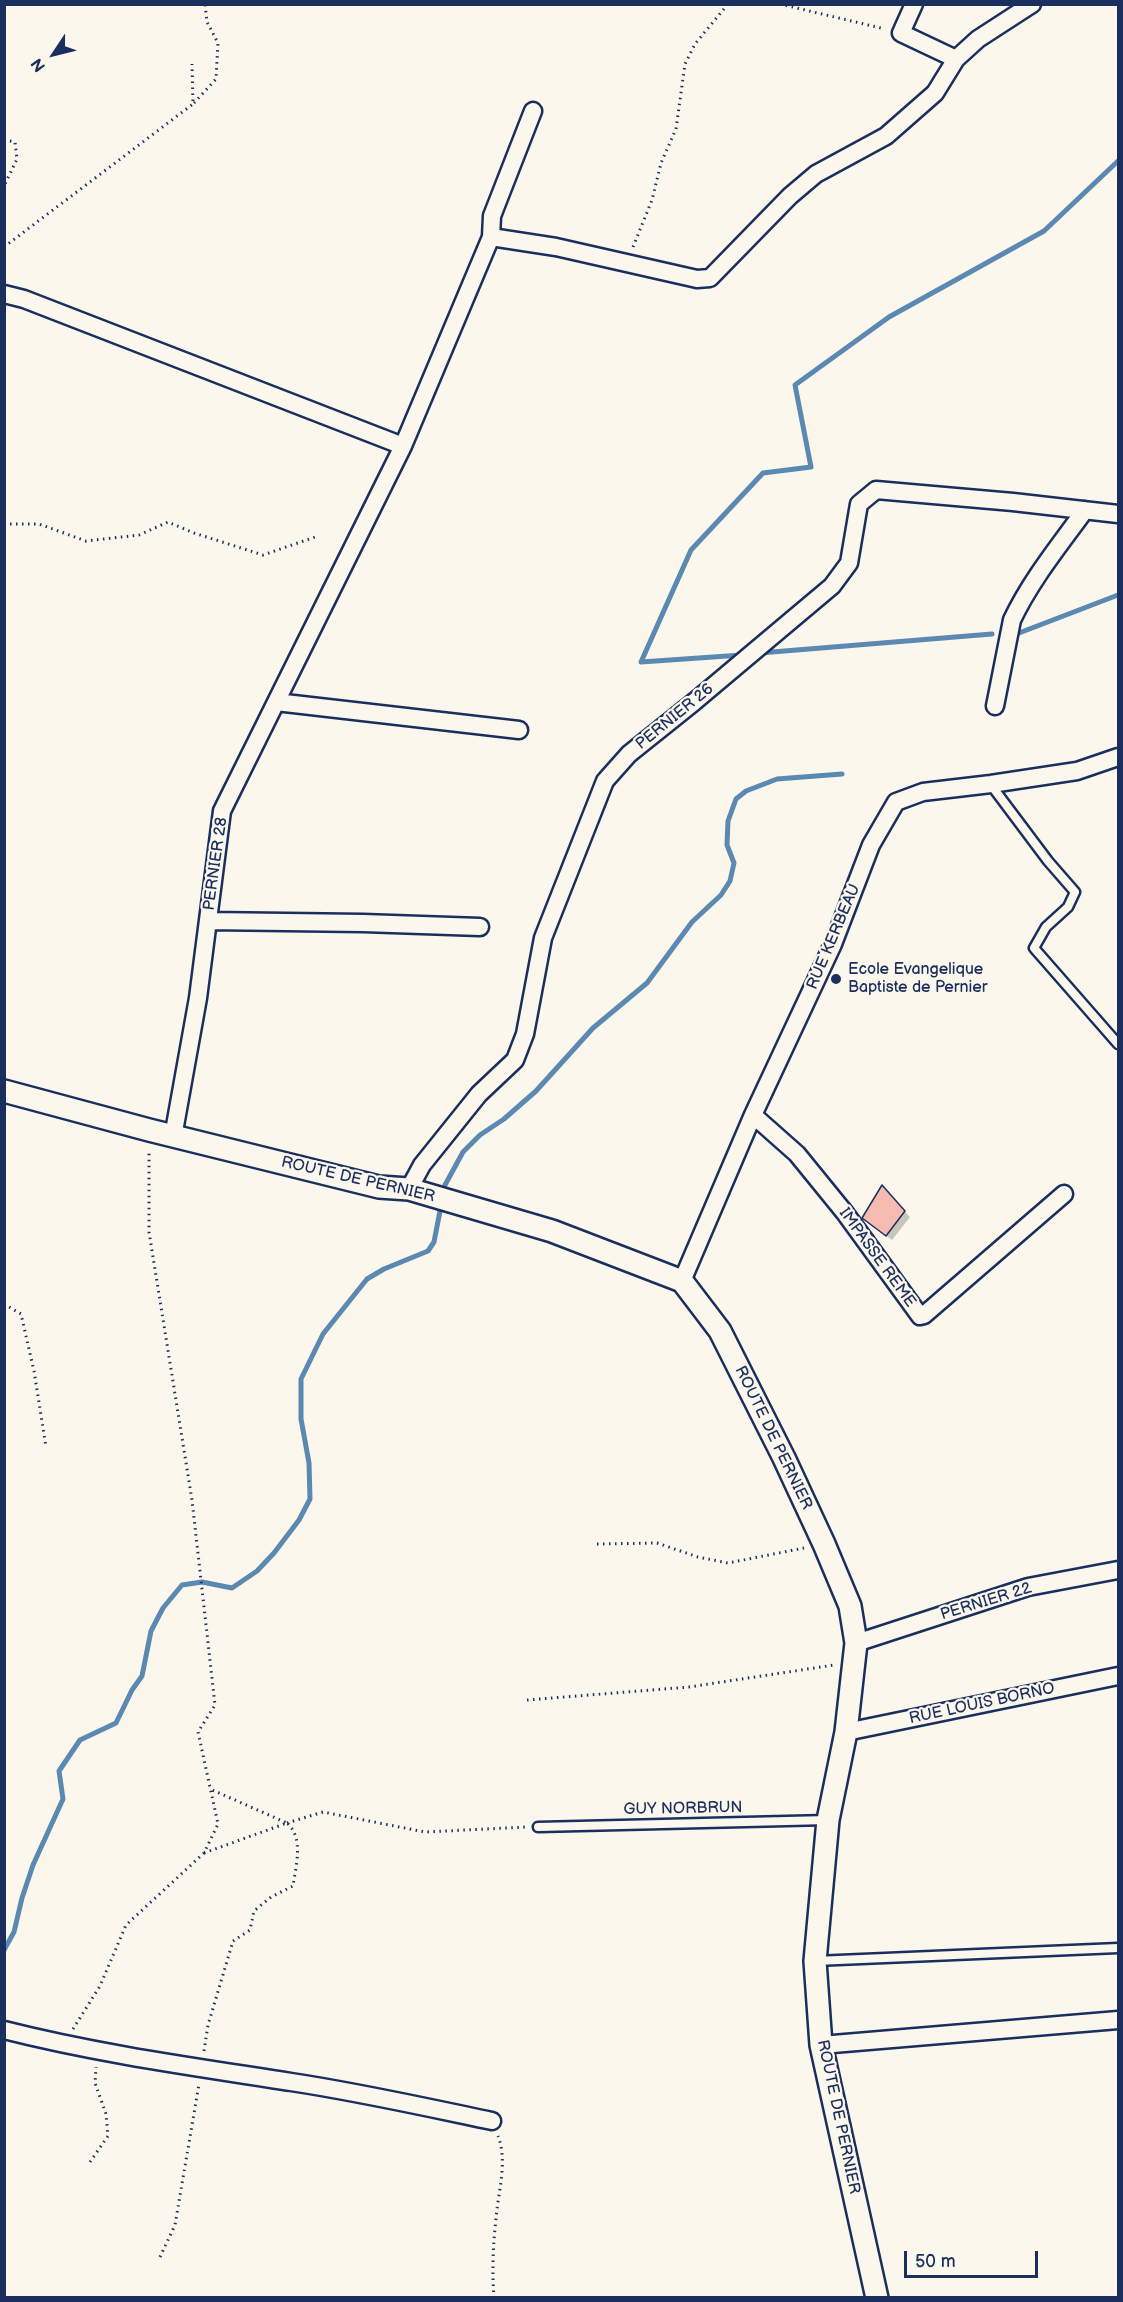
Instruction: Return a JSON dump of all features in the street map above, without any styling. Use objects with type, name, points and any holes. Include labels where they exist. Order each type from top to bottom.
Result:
[{"type":"street","points":[[914,4],[902,33],[956,59]]},
{"type":"street","points":[[491,237],[523,241],[697,279],[710,278],[790,196],[816,174],[886,136],[935,93],[956,59],[978,39],[1032,4]]},
{"type":"street","name":"PERNIER 28","points":[[173,1137],[198,998],[222,811],[403,446],[491,237],[492,216],[533,111]]},
{"type":"street","points":[[4,294],[24,299],[403,446]]},
{"type":"street","name":"PERNIER 26","points":[[409,1189],[422,1165],[479,1094],[515,1060],[525,1034],[543,938],[605,781],[629,754],[832,586],[849,563],[859,504],[876,490],[1013,501],[1119,514]]},
{"type":"street","points":[[995,706],[1012,620],[1041,569],[1085,510]]},
{"type":"street","points":[[276,702],[519,730]]},
{"type":"street","name":"RUE KERBEAU","points":[[682,1281],[753,1115],[833,944],[871,845],[896,802],[923,792],[1077,771],[1119,757]]},
{"type":"street","points":[[208,921],[480,927]]},
{"type":"street","name":"ROUTE DE PERNIER","points":[[4,1091],[173,1137],[379,1187],[409,1189],[552,1231],[682,1281],[720,1331],[784,1458],[850,1606],[855,1652],[846,1732],[828,1820],[815,1961],[821,2045],[877,2298]]},
{"type":"street","name":"IMPASSE REME","points":[[753,1115],[797,1154],[845,1213],[920,1316],[924,1315],[1064,1194]]},
{"type":"street","name":"PERNIER 22","points":[[855,1652],[1028,1587],[1119,1570]]},
{"type":"street","name":"RUE LOUIS BORNO","points":[[846,1732],[1119,1676]]},
{"type":"street","points":[[821,2045],[1119,2020]]},
{"type":"street","points":[[4,2030],[63,2045],[201,2070],[321,2087],[492,2121]]},
{"type":"lane","points":[[991,784],[1047,861],[1075,892],[1068,907],[1046,927],[1034,948],[1119,1044]]},
{"type":"lane","name":"GUY NORBRUN","points":[[538,1827],[828,1820]]},
{"type":"lane","points":[[815,1961],[1119,1948]]},
{"type":"path","points":[[4,247],[193,104],[216,78],[218,43],[207,22],[205,4]]},
{"type":"path","points":[[626,263],[652,200],[661,162],[676,129],[685,64],[695,44],[728,4]]},
{"type":"path","points":[[780,4],[902,33]]},
{"type":"path","points":[[192,64],[193,104]]},
{"type":"path","points":[[4,140],[15,142],[17,159],[4,186]]},
{"type":"path","points":[[4,524],[39,524],[86,542],[139,535],[168,522],[194,533],[263,555],[318,536]]},
{"type":"path","points":[[63,2045],[100,1986],[126,1925],[204,1853],[218,1824],[198,1732],[215,1705],[192,1500],[149,1232],[149,1130]]},
{"type":"path","points":[[4,1304],[21,1314],[34,1371],[46,1447]]},
{"type":"path","points":[[597,1544],[657,1544],[698,1557],[728,1563],[824,1544]]},
{"type":"path","points":[[527,1700],[689,1687],[855,1652]]},
{"type":"path","points":[[160,2257],[175,2225],[208,2025],[233,1941],[250,1930],[254,1911],[271,1897],[293,1886],[297,1840],[295,1830],[287,1822],[210,1789]]},
{"type":"path","points":[[204,1853],[287,1822],[323,1812],[425,1832],[538,1827]]},
{"type":"path","points":[[90,2162],[108,2136],[106,2114],[95,2083],[96,2050]]},
{"type":"path","points":[[492,2121],[502,2146],[492,2267],[494,2298]]},
{"type":"building","points":[[882,1185],[905,1211],[886,1236],[862,1218]]},
{"type":"waterway","points":[[742,655],[641,662],[691,550],[763,473],[811,467],[795,385],[889,317],[1044,231],[1118,161]]},
{"type":"waterway","points":[[1019,633],[1118,595]]},
{"type":"waterway","points":[[760,653],[992,634]]},
{"type":"waterway","points":[[445,1185],[463,1152],[480,1135],[504,1119],[536,1091],[593,1028],[647,983],[692,922],[721,895],[730,881],[734,863],[727,845],[728,821],[736,799],[746,791],[777,779],[842,774]]},
{"type":"waterway","points":[[4,1950],[14,1932],[33,1865],[63,1799],[59,1771],[80,1740],[116,1723],[132,1690],[142,1676],[151,1631],[163,1608],[182,1585],[202,1582],[232,1588],[257,1571],[299,1520],[310,1499],[309,1463],[301,1419],[301,1379],[323,1334],[367,1279],[384,1269],[428,1251],[434,1242],[440,1211]]},
{"type":"place","name":"Ecole Evangelique Baptiste de Pernier","points":[[836,979]]}]
